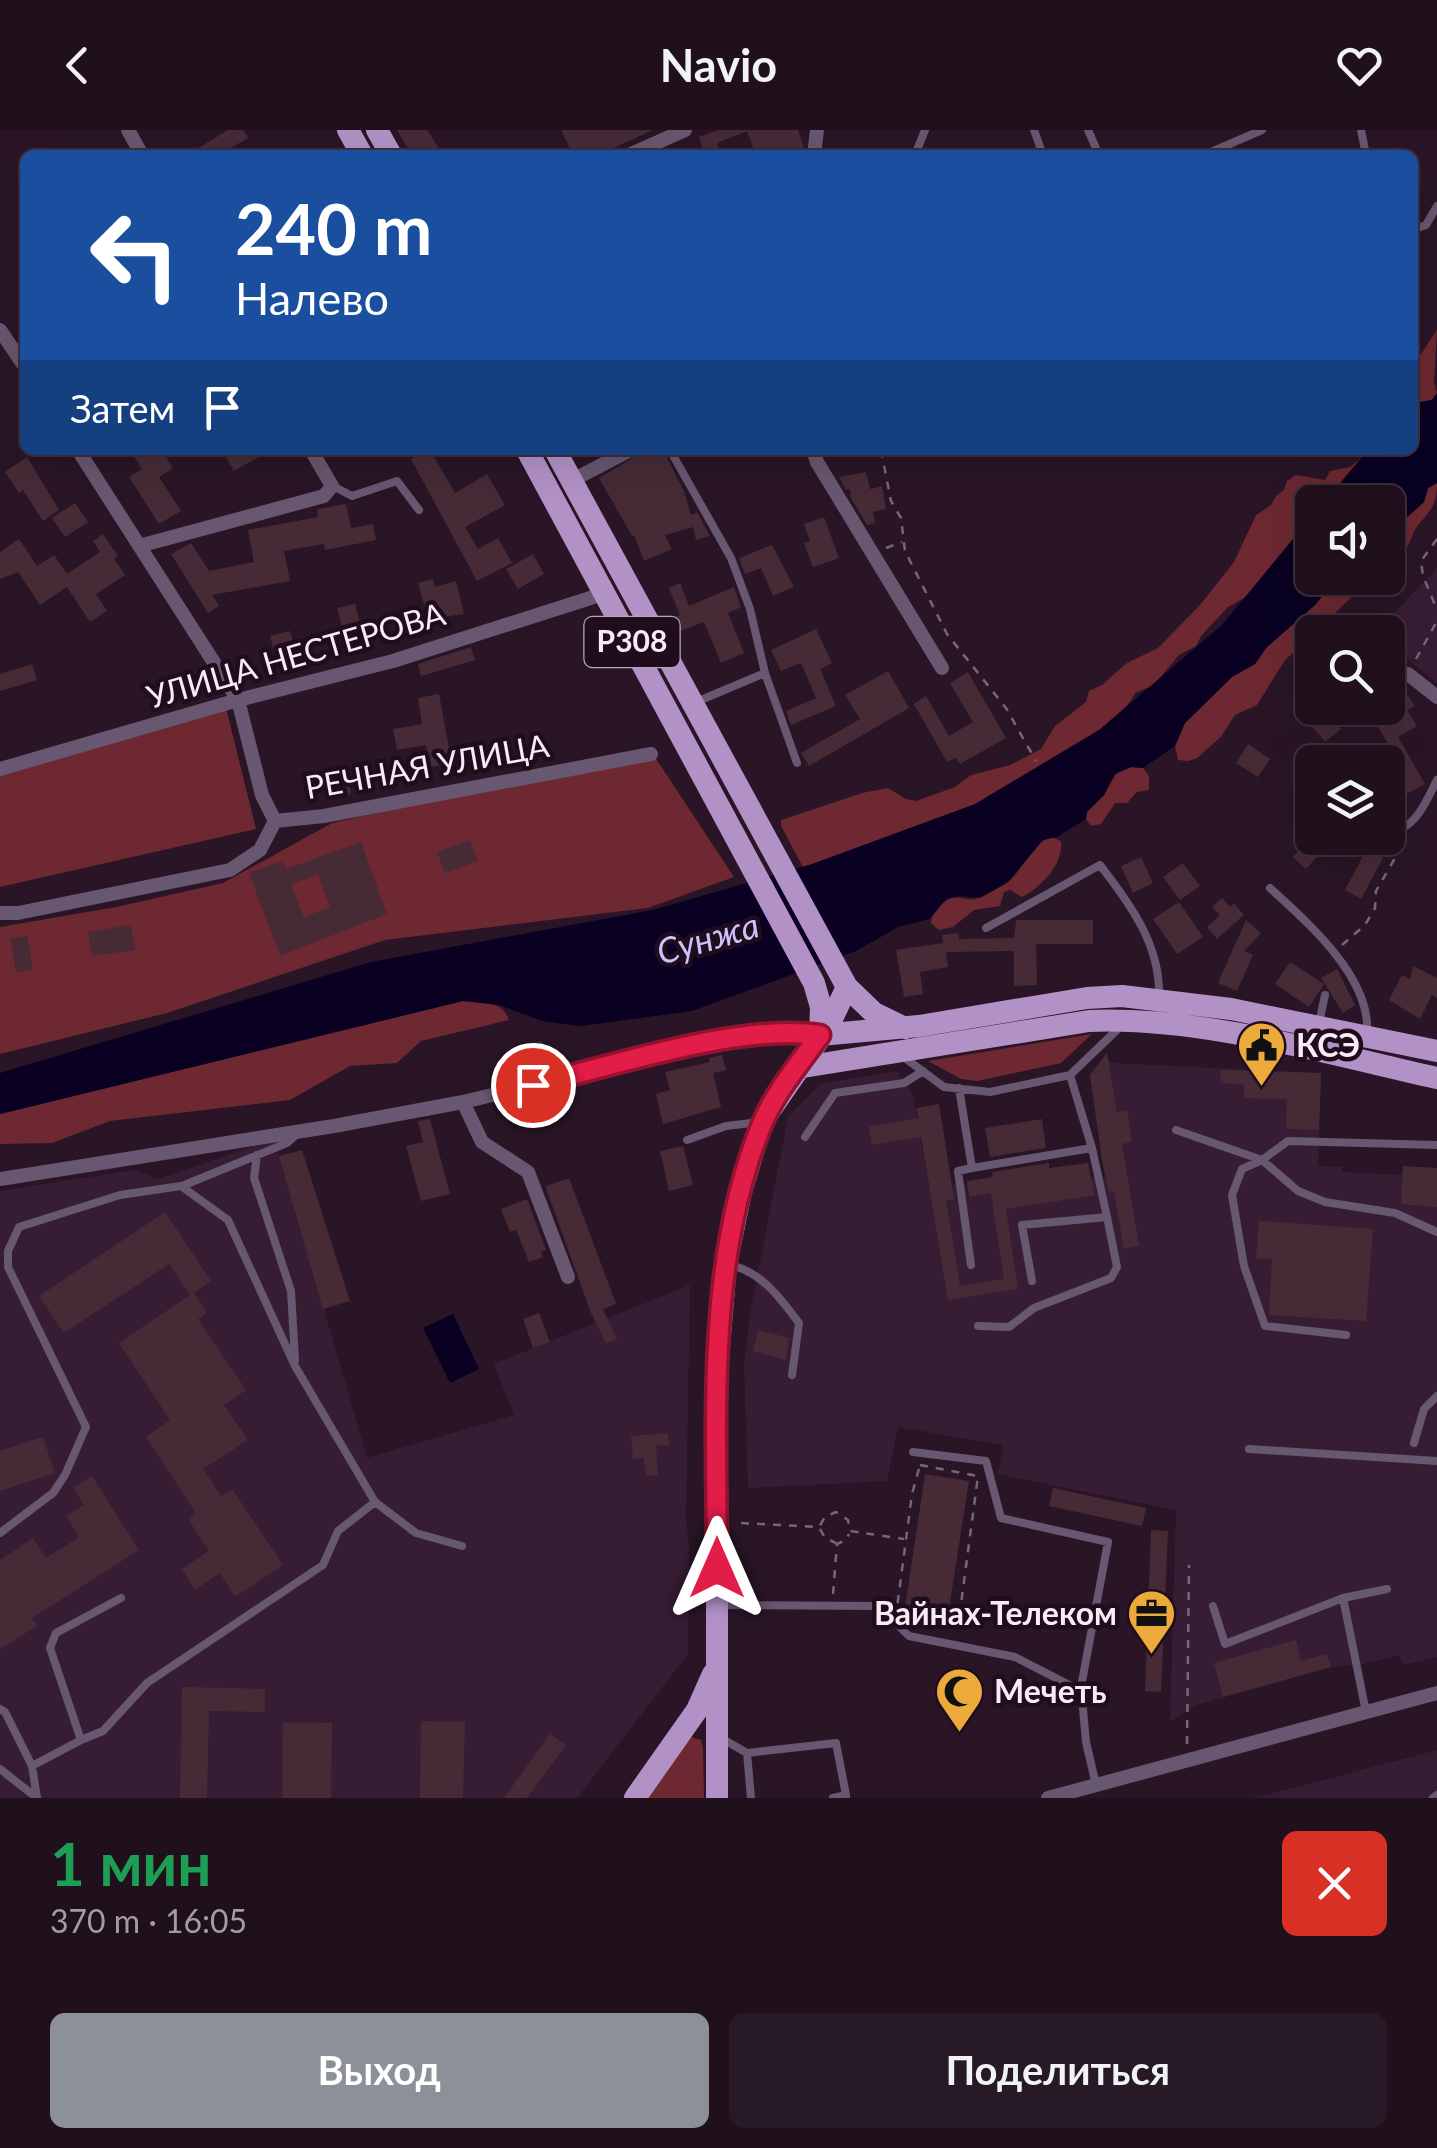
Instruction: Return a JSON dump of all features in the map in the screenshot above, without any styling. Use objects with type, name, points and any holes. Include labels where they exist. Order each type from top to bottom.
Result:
[{"type":"main road","name":"P308","points":[[530,455],[814,984],[821,1008],[820,1035]]},
{"type":"main road","name":"P308","points":[[558,455],[842,978]]},
{"type":"main road","points":[[842,978],[874,1013],[905,1028]]},
{"type":"main road","points":[[717,1798],[716,1371],[726,1264],[762,1122],[837,1012],[842,978]]},
{"type":"main road","points":[[820,1035],[905,1028],[1087,998],[1159,998],[1437,1052]]},
{"type":"main road","points":[[797,1068],[1089,1021],[1128,1019],[1285,1044],[1437,1078]]},
{"type":"main road","points":[[820,1035],[888,1054]]},
{"type":"main road","points":[[635,1798],[697,1710],[716,1666]]},
{"type":"street","points":[[640,150],[685,130]]},
{"type":"street","points":[[0,330],[20,360]]},
{"type":"street","points":[[81,455],[238,700],[262,795],[275,821]]},
{"type":"street","points":[[139,546],[324,496],[332,486],[314,455]]},
{"type":"street","points":[[571,480],[620,455]]},
{"type":"street","points":[[815,455],[942,668]]},
{"type":"street","name":"УЛИЦА НЕСТЕРОВА","points":[[0,769],[238,700],[393,661],[606,593]]},
{"type":"street","points":[[1408,674],[1437,696]]},
{"type":"street","name":"РЕЧНАЯ УЛИЦА","points":[[0,913],[18,913],[230,870],[260,850],[275,821],[324,816],[650,754]]},
{"type":"street","points":[[0,1180],[463,1102],[709,1043],[783,1034],[820,1035]]},
{"type":"street","points":[[463,1102],[482,1142],[528,1172],[568,1277]]},
{"type":"street","points":[[1048,1798],[1437,1692]]},
{"type":"lane","points":[[1216,150],[1262,130]]},
{"type":"lane","points":[[1418,228],[1426,225],[1437,206]]},
{"type":"lane","points":[[673,455],[731,558],[797,763]]},
{"type":"lane","points":[[332,486],[352,496],[398,481],[419,510]]},
{"type":"lane","points":[[692,704],[765,673]]},
{"type":"lane","points":[[1405,828],[1416,820],[1437,780]]},
{"type":"lane","points":[[986,928],[1100,865],[1144,926],[1160,975],[1159,998]]},
{"type":"lane","points":[[1270,888],[1334,952],[1368,1018],[1367,1038]]},
{"type":"lane","points":[[1318,1027],[1325,995]]},
{"type":"lane","points":[[888,1054],[944,1087],[990,1092],[1070,1075],[1128,1019]]},
{"type":"lane","points":[[805,1138],[834,1094],[904,1083],[922,1071]]},
{"type":"lane","points":[[978,1326],[1010,1327],[1034,1308],[1111,1278],[1117,1267],[1092,1148],[1070,1075]]},
{"type":"lane","points":[[958,1088],[972,1168]]},
{"type":"lane","points":[[687,1140],[726,1126],[762,1122]]},
{"type":"lane","points":[[1176,1130],[1262,1160],[1298,1191],[1325,1202],[1395,1213],[1437,1232]]},
{"type":"lane","points":[[0,1534],[53,1493],[86,1427],[8,1266],[8,1251],[19,1227],[120,1195],[182,1186],[287,1143],[300,1132]]},
{"type":"lane","points":[[1346,1335],[1265,1326],[1244,1266],[1232,1196],[1242,1169],[1288,1141],[1437,1145]]},
{"type":"lane","points":[[971,1264],[958,1171],[1092,1148]]},
{"type":"lane","points":[[257,1156],[254,1178],[291,1292],[295,1366]]},
{"type":"lane","points":[[182,1186],[228,1220],[295,1366],[375,1502],[416,1533],[462,1546]]},
{"type":"lane","points":[[1032,1282],[1022,1226],[1107,1217]]},
{"type":"lane","points":[[726,1264],[750,1270],[775,1292],[799,1324],[792,1375]]},
{"type":"lane","points":[[1414,1443],[1424,1409],[1437,1396]]},
{"type":"lane","points":[[1249,1449],[1437,1461]]},
{"type":"lane","points":[[913,1452],[986,1461],[1001,1518],[1108,1542],[1081,1691],[1086,1742],[1096,1785]]},
{"type":"lane","points":[[32,1766],[103,1730],[147,1683],[323,1564],[338,1530],[375,1502]]},
{"type":"lane","points":[[1213,1606],[1225,1644],[1342,1598],[1387,1589]]},
{"type":"lane","points":[[81,1740],[50,1648],[56,1633],[121,1598]]},
{"type":"lane","points":[[1342,1598],[1366,1712]]},
{"type":"lane","points":[[718,1606],[878,1606],[910,1636],[1015,1657],[1081,1691]]},
{"type":"lane","points":[[0,1709],[32,1766],[37,1798]]},
{"type":"lane","points":[[717,1736],[747,1753],[836,1743],[846,1797],[833,1798]]},
{"type":"lane","points":[[747,1753],[752,1798]]},
{"type":"lane","points":[[0,1769],[37,1798]]},
{"type":"path","points":[[882,455],[890,501],[901,518],[905,552],[947,634],[1006,708],[1036,762]]},
{"type":"path","points":[[1437,539],[1421,561],[1437,610]]},
{"type":"path","points":[[872,553],[904,541]]},
{"type":"path","points":[[1408,674],[1437,621]]},
{"type":"path","points":[[1334,952],[1365,925],[1375,908],[1376,891],[1416,820]]},
{"type":"path","points":[[920,1465],[978,1476],[959,1620],[905,1613],[897,1608],[906,1540],[920,1465]]},
{"type":"path","points":[[836,1512],[848,1520],[850,1531],[846,1540],[837,1544],[824,1538],[819,1527],[825,1517],[836,1512]]},
{"type":"path","points":[[741,1523],[819,1527]]},
{"type":"path","points":[[850,1531],[906,1540]]},
{"type":"path","points":[[832,1606],[837,1544]]},
{"type":"path","points":[[1187,1760],[1190,1565]]},
{"type":"shaded area","points":[[1437,330],[1437,393],[1432,400],[1418,403],[1418,358]]},
{"type":"shaded area","points":[[1365,455],[1349,485],[1295,485],[1295,537],[1246,597],[1228,607],[1196,646],[1179,655],[1154,685],[1135,693],[1099,736],[1006,798],[804,869],[781,820],[888,788],[916,801],[1041,749],[1055,726],[1086,702],[1089,691],[1127,663],[1158,648],[1200,605],[1234,562],[1256,515],[1271,505],[1287,481],[1296,475],[1325,480],[1330,471],[1350,467]]},
{"type":"shaded area","points":[[1437,483],[1436,497],[1405,550],[1405,519],[1420,505],[1428,488]]},
{"type":"shaded area","points":[[1437,568],[1437,683],[1405,658],[1405,615],[1392,615]]},
{"type":"shaded area","points":[[1323,595],[1354,595],[1333,615],[1303,615]]},
{"type":"shaded area","points":[[1295,622],[1295,651],[1285,660],[1257,705],[1235,715],[1221,737],[1197,758],[1178,760],[1175,746],[1185,723],[1232,677],[1255,664],[1266,647]]},
{"type":"shaded area","points":[[226,708],[256,829],[0,887],[0,772]]},
{"type":"shaded area","points":[[651,751],[734,877],[648,908],[385,940],[167,1013],[0,1054],[0,927],[223,883],[332,823]]},
{"type":"shaded area","points":[[1131,767],[1143,768],[1149,776],[1149,790],[1137,792],[1127,803],[1115,803],[1101,824],[1091,826],[1087,812],[1104,795],[1112,776]]},
{"type":"shaded area","points":[[1052,837],[1061,841],[1059,858],[1050,874],[1029,893],[1022,897],[1010,890],[1004,892],[1000,906],[974,910],[953,927],[939,930],[931,923],[932,914],[948,900],[981,897],[1006,883],[1038,845]]},
{"type":"shaded area","points":[[463,1001],[497,1006],[509,1020],[421,1041],[397,1063],[350,1066],[290,1100],[110,1121],[52,1143],[0,1144],[0,1114]]},
{"type":"shaded area","points":[[1092,1034],[1061,1063],[977,1081],[961,1079],[928,1061]]},
{"type":"shaded area","points":[[1104,1057],[1112,1063],[1321,1073],[1318,1166],[1342,1167],[1342,1172],[1402,1175],[1403,1166],[1437,1168],[1437,1657],[1403,1665],[1399,1655],[1331,1667],[1193,1706],[1170,1722],[1176,1510],[998,1474],[1003,1445],[898,1427],[887,1481],[748,1488],[744,1366],[750,1314],[788,1117],[822,1083],[897,1071],[913,1095],[929,1188],[966,1183],[968,1197],[1106,1176],[1091,1080]]},
{"type":"shaded area","points":[[275,1139],[367,1458],[514,1415],[494,1364],[690,1285],[688,1654],[577,1798],[0,1798],[0,1191],[134,1170],[158,1179]]},
{"type":"shaded area","points":[[691,1737],[701,1740],[703,1747],[704,1798],[646,1798]]},
{"type":"shaded area","points":[[1437,1750],[1437,1798],[1253,1798],[1324,1780]]},
{"type":"water","points":[[1437,393],[1437,483],[1428,488],[1424,502],[1405,518],[1405,485],[1338,485],[1364,455],[1418,455],[1418,402],[1432,400]]},
{"type":"water","name":"Сунжа","points":[[1295,537],[1295,595],[1323,595],[1304,615],[1295,615],[1295,622],[1267,647],[1255,664],[1232,677],[1185,723],[1175,746],[1143,768],[1131,767],[1116,773],[1086,819],[1057,837],[1043,840],[1008,882],[980,898],[946,899],[930,919],[898,927],[856,951],[692,1011],[581,1026],[542,1021],[499,1005],[463,1001],[0,1114],[0,1073],[371,962],[653,910],[812,864],[975,804],[1099,730],[1222,625]]},
{"type":"water","points":[[453,1314],[479,1369],[450,1383],[423,1328]]},
{"type":"building","points":[[228,130],[243,130],[248,138],[228,150],[195,150]]},
{"type":"building","points":[[397,130],[427,130],[440,150],[409,150]]},
{"type":"building","points":[[561,130],[653,130],[609,150],[571,150]]},
{"type":"building","points":[[718,130],[798,130],[804,147],[754,150],[747,131],[717,143],[719,150],[703,150],[699,137]]},
{"type":"building","points":[[133,455],[165,455],[173,468],[159,477],[181,511],[159,524],[129,477],[142,469]]},
{"type":"building","points":[[225,455],[262,455],[234,471]]},
{"type":"building","points":[[433,455],[455,493],[487,474],[505,505],[465,527],[478,549],[498,538],[512,563],[477,581],[411,459]]},
{"type":"building","points":[[638,455],[666,455],[691,515],[697,512],[710,536],[696,540],[693,527],[665,535],[672,549],[644,561],[634,535],[599,478]]},
{"type":"building","points":[[27,457],[59,510],[43,521],[23,490],[19,493],[5,472]]},
{"type":"building","points":[[866,472],[870,489],[882,486],[886,509],[873,512],[875,523],[867,525],[850,489],[846,490],[839,477]]},
{"type":"building","points":[[75,503],[88,522],[65,537],[52,518]]},
{"type":"building","points":[[346,504],[351,528],[373,524],[376,540],[325,550],[324,544],[284,551],[290,581],[212,595],[219,606],[208,613],[171,554],[191,543],[209,571],[254,562],[248,530],[318,517],[317,509]]},
{"type":"building","points":[[824,517],[839,558],[813,567],[804,543],[810,541],[804,524]]},
{"type":"building","points":[[103,534],[125,575],[96,594],[107,611],[90,622],[67,587],[40,605],[18,572],[0,579],[0,552],[19,539],[37,566],[54,555],[67,574],[100,552],[93,541]]},
{"type":"building","points":[[772,545],[794,587],[773,596],[761,568],[745,574],[739,558]]},
{"type":"building","points":[[533,554],[544,574],[518,589],[506,569]]},
{"type":"building","points":[[433,579],[435,587],[456,581],[464,614],[428,619],[418,583]]},
{"type":"building","points":[[680,583],[689,606],[734,587],[741,607],[728,613],[744,653],[721,663],[704,622],[680,631],[675,617],[680,615],[669,588]]},
{"type":"building","points":[[355,604],[364,637],[346,641],[337,608]]},
{"type":"building","points":[[816,629],[832,663],[820,669],[836,706],[791,725],[786,711],[816,698],[801,663],[781,671],[771,650]]},
{"type":"building","points":[[290,631],[298,660],[278,665],[270,636]]},
{"type":"building","points":[[471,647],[475,660],[421,676],[418,664]]},
{"type":"building","points":[[32,664],[37,680],[0,691],[0,674]]},
{"type":"building","points":[[888,671],[909,708],[809,766],[801,753],[860,719],[845,695]]},
{"type":"building","points":[[968,672],[1006,738],[960,764],[956,758],[947,762],[914,704],[926,696],[949,736],[973,722],[950,683]]},
{"type":"building","points":[[439,694],[450,754],[441,756],[443,765],[430,767],[426,745],[397,750],[393,729],[422,724],[418,698]]},
{"type":"building","points":[[1405,695],[1415,706],[1407,710],[1417,726],[1398,737],[1403,745],[1389,745],[1377,725],[1405,725]]},
{"type":"building","points":[[1311,725],[1338,725],[1341,729],[1325,742]]},
{"type":"building","points":[[1248,744],[1270,759],[1258,777],[1236,763]]},
{"type":"building","points":[[1405,749],[1425,784],[1405,795]]},
{"type":"building","points":[[347,774],[351,794],[327,798],[323,778]]},
{"type":"building","points":[[470,840],[478,861],[445,873],[437,852]]},
{"type":"building","points":[[361,842],[387,914],[280,956],[249,873],[283,861],[286,869]],"holes":[[[318,875],[330,907],[304,917],[291,884]]]},
{"type":"building","points":[[1295,855],[1319,855],[1306,869]]},
{"type":"building","points":[[1363,855],[1383,858],[1361,899],[1345,890]]},
{"type":"building","points":[[1141,857],[1153,883],[1133,893],[1121,866]]},
{"type":"building","points":[[1183,863],[1200,886],[1180,900],[1163,877]]},
{"type":"building","points":[[1222,898],[1230,907],[1234,903],[1244,915],[1217,939],[1207,927],[1220,915],[1212,907]]},
{"type":"building","points":[[1179,902],[1203,937],[1177,954],[1153,919]]},
{"type":"building","points":[[1016,920],[1093,920],[1093,944],[1036,944],[1037,985],[1014,986],[1014,951],[946,952],[948,967],[920,972],[923,994],[904,997],[896,950],[943,943],[942,935],[958,933],[959,939],[1014,938]]},
{"type":"building","points":[[1246,920],[1261,933],[1244,951],[1253,955],[1237,991],[1218,983]]},
{"type":"building","points":[[131,925],[135,950],[92,956],[88,932]]},
{"type":"building","points":[[27,936],[33,970],[16,973],[10,938]]},
{"type":"building","points":[[1290,962],[1324,984],[1309,1007],[1275,984]]},
{"type":"building","points":[[1413,966],[1437,978],[1437,998],[1432,995],[1420,1019],[1389,1000],[1402,975],[1410,979]]},
{"type":"building","points":[[1337,969],[1355,1005],[1343,1013],[1321,978]]},
{"type":"building","points":[[542,1041],[548,1065],[522,1072],[516,1047]]},
{"type":"building","points":[[1107,1053],[1117,1112],[1127,1110],[1132,1142],[1122,1144],[1139,1246],[1124,1249],[1114,1192],[1109,1193],[1102,1160],[1090,1075]]},
{"type":"building","points":[[722,1055],[726,1070],[713,1073],[721,1107],[663,1124],[656,1094],[670,1090],[665,1072],[710,1062],[709,1058]]},
{"type":"building","points":[[1221,1070],[1321,1073],[1319,1130],[1286,1129],[1287,1099],[1244,1098],[1244,1084],[1220,1083]]},
{"type":"building","points":[[939,1104],[954,1199],[946,1200],[960,1286],[1004,1279],[991,1193],[969,1197],[967,1181],[993,1177],[992,1172],[1049,1163],[1049,1168],[1088,1163],[1095,1195],[1006,1209],[1018,1289],[948,1300],[921,1137],[872,1145],[869,1127],[918,1118],[916,1108]]},
{"type":"building","points":[[430,1119],[450,1194],[421,1201],[406,1146],[423,1142],[418,1121]]},
{"type":"building","points":[[1042,1119],[1046,1148],[990,1157],[985,1128]]},
{"type":"building","points":[[683,1146],[693,1185],[669,1191],[660,1151]]},
{"type":"building","points":[[302,1150],[350,1301],[323,1309],[279,1156]]},
{"type":"building","points":[[1403,1166],[1437,1168],[1437,1207],[1401,1204]]},
{"type":"building","points":[[569,1178],[616,1304],[603,1309],[617,1339],[606,1343],[591,1313],[547,1191],[546,1186]]},
{"type":"building","points":[[527,1199],[546,1250],[541,1252],[543,1257],[529,1262],[516,1230],[510,1232],[501,1209]]},
{"type":"building","points":[[165,1212],[211,1281],[194,1293],[207,1313],[198,1319],[246,1390],[224,1405],[248,1440],[203,1469],[221,1496],[232,1489],[283,1565],[235,1597],[220,1573],[195,1590],[182,1569],[209,1551],[188,1519],[196,1513],[146,1437],[170,1420],[119,1343],[190,1295],[169,1264],[64,1333],[39,1296]]},
{"type":"building","points":[[1259,1221],[1373,1229],[1366,1321],[1269,1315],[1272,1259],[1256,1258]]},
{"type":"building","points":[[539,1313],[550,1342],[533,1348],[523,1319]]},
{"type":"building","points":[[758,1330],[789,1338],[786,1360],[753,1351]]},
{"type":"building","points":[[668,1433],[669,1445],[656,1446],[658,1475],[646,1476],[644,1458],[633,1459],[631,1436]]},
{"type":"building","points":[[43,1437],[55,1473],[0,1491],[0,1451]]},
{"type":"building","points":[[925,1474],[969,1481],[948,1615],[905,1608]]},
{"type":"building","points":[[92,1476],[139,1550],[32,1618],[37,1626],[0,1649],[0,1560],[33,1538],[46,1558],[79,1537],[66,1516],[84,1505],[73,1488]]},
{"type":"building","points":[[1053,1488],[1146,1508],[1142,1526],[1049,1506]]},
{"type":"building","points":[[1151,1530],[1168,1531],[1161,1692],[1145,1691]]},
{"type":"building","points":[[1296,1640],[1301,1661],[1327,1654],[1331,1667],[1223,1697],[1214,1663]]},
{"type":"building","points":[[182,1687],[265,1689],[265,1712],[209,1711],[207,1798],[180,1798]]},
{"type":"building","points":[[421,1721],[465,1722],[463,1798],[420,1798]]},
{"type":"building","points":[[283,1722],[332,1723],[331,1798],[282,1798]]},
{"type":"building","points":[[550,1734],[566,1745],[527,1798],[504,1798]]},
{"type":"place","name":"КСЭ","points":[[1261,1088]]},
{"type":"place","name":"Вайнах-Телеком","points":[[1152,1656]]},
{"type":"place","name":"Мечеть","points":[[959,1734]]},
{"type":"route","points":[[533,1085],[709,1043],[783,1034],[820,1035],[762,1122],[726,1264],[717,1344],[717,1568]]}]
